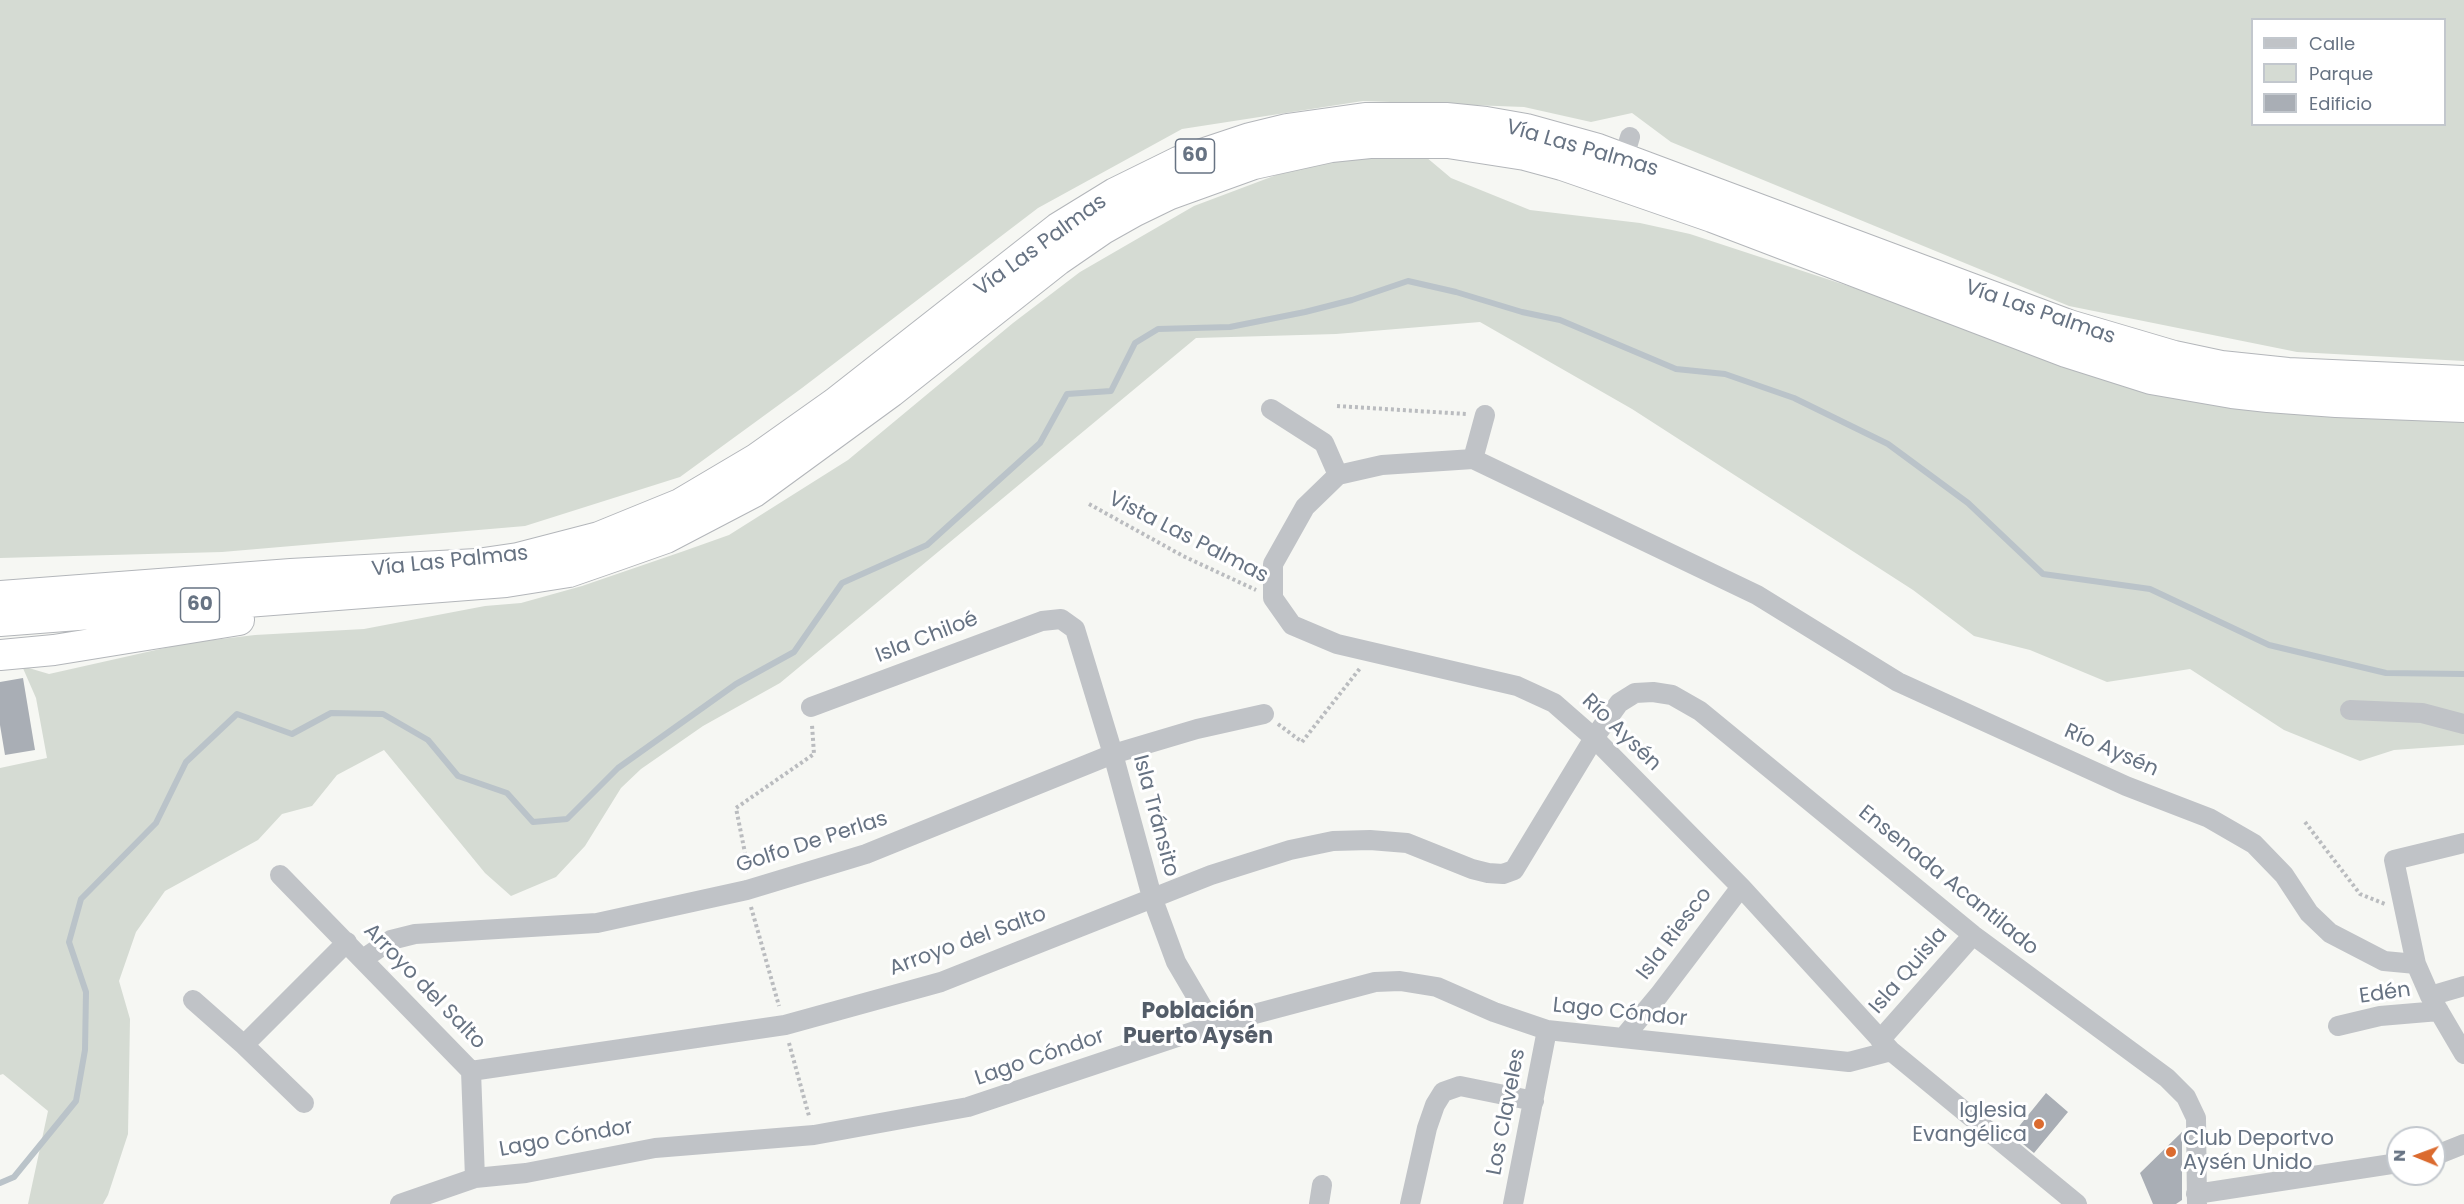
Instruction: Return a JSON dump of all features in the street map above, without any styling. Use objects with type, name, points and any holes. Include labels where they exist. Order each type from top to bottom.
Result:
[{"type":"highway","name":"Vía Las Palmas","points":[[0,596],[291,574],[477,564],[559,549],[620,529],[680,504],[756,459],[835,403],[1058,228],[1115,193],[1178,162],[1250,138],[1287,129],[1365,118],[1446,118],[1627,147],[2058,321],[2174,356],[2221,366],[2288,374],[2464,381]]},
{"type":"highway","name":"Vía Las Palmas","points":[[0,621],[506,582],[569,572],[666,538],[754,492],[891,392],[1073,249],[1135,211],[1168,195],[1254,164],[1331,147],[1371,143],[1448,143],[1525,155],[1562,165],[1723,222],[2066,352],[2151,379],[2195,388],[2268,397],[2464,407]]},
{"type":"highway","points":[[0,655],[54,650],[274,615],[401,591]]},
{"type":"street","points":[[1271,409],[1324,443],[1338,475],[1305,507],[1273,564],[1273,598]]},
{"type":"street","points":[[1473,459],[1485,415]]},
{"type":"street","name":"Río Aysén","points":[[1338,475],[1382,465],[1473,459],[1758,595],[1898,682],[2126,786],[2209,818],[2254,844],[2284,875],[2309,913],[2330,933],[2384,961],[2416,964]]},
{"type":"street","name":"Río Aysén","points":[[1273,598],[1292,625],[1337,644],[1517,686],[1554,703],[1594,738],[1741,887],[1886,1046],[2078,1204]]},
{"type":"street","name":"Isla Chiloé","points":[[811,707],[1042,621],[1061,619]]},
{"type":"street","name":"Isla Tránsito","points":[[1061,619],[1075,629],[1113,754],[1152,897],[1176,962],[1212,1025]]},
{"type":"street","name":"Ensenada Acantilado","points":[[1594,738],[1619,703],[1635,693],[1653,692],[1672,695],[1700,711],[1973,935],[2167,1078],[2186,1097],[2196,1118],[2196,1199]]},
{"type":"street","points":[[2350,710],[2422,712],[2464,724]]},
{"type":"street","name":"Golfo De Perlas","points":[[363,959],[391,940],[416,934],[597,923],[747,890],[866,854],[1113,754],[1197,729],[1264,714]]},
{"type":"street","name":"Arroyo del Salto","points":[[280,875],[471,1071],[784,1024],[941,982],[1152,897],[1256,861],[1333,841],[1370,840],[1407,843],[1472,869],[1503,874],[1514,870],[1594,738]]},
{"type":"street","points":[[2464,843],[2394,860],[2416,964],[2464,1054]]},
{"type":"street","name":"Isla Riesco","points":[[1624,1037],[1741,887]]},
{"type":"street","name":"Isla Quisla","points":[[1886,1046],[1973,935]]},
{"type":"street","points":[[244,1045],[347,942]]},
{"type":"street","name":"Lago Cóndor","points":[[400,1204],[475,1178],[526,1173],[655,1148],[814,1135],[968,1107],[1212,1025],[1375,982],[1400,981],[1437,987],[1494,1012],[1547,1030],[1849,1062],[1886,1046]]},
{"type":"street","name":"Edén","points":[[2338,1026],[2435,1003],[2464,986]]},
{"type":"street","points":[[193,1000],[304,1103]]},
{"type":"street","name":"Los Claveles","points":[[1513,1204],[1547,1030]]},
{"type":"street","name":"Lago Cóndor","points":[[471,1071],[475,1178]]},
{"type":"street","points":[[1410,1204],[1427,1128],[1435,1105],[1443,1092],[1460,1086],[1534,1101]]},
{"type":"street","points":[[2446,1151],[2464,1144]]},
{"type":"street","points":[[2196,1199],[2386,1166]]},
{"type":"path","points":[[1337,406],[1485,415]]},
{"type":"path","name":"Vista Las Palmas","points":[[1089,504],[1183,556],[1273,598]]},
{"type":"path","points":[[1264,714],[1302,742],[1372,652]]},
{"type":"path","points":[[747,890],[745,853],[736,808],[814,754],[811,707]]},
{"type":"path","points":[[2305,822],[2360,894],[2405,913]]},
{"type":"green space","points":[[0,0],[2464,0],[2464,361],[2297,352],[2069,306],[1671,142],[1632,113],[1591,122],[1524,107],[1363,101],[1182,129],[1038,208],[802,388],[680,477],[525,526],[222,552],[0,558]]},
{"type":"green space","points":[[1426,157],[1451,178],[1530,210],[1640,223],[1690,234],[1964,324],[2464,422],[2464,745],[2394,750],[2360,761],[2284,730],[2190,669],[2107,682],[2030,650],[1974,636],[1913,590],[1632,409],[1480,322],[1336,334],[1196,338],[780,683],[703,726],[641,769],[621,788],[585,846],[556,877],[511,896],[485,873],[384,750],[337,775],[312,806],[282,814],[258,840],[165,891],[136,932],[119,981],[130,1019],[128,1134],[108,1195],[103,1204],[28,1204],[48,1111],[3,1074],[0,1075],[0,768],[47,758],[36,698],[22,666],[49,674],[187,643],[255,635],[364,629],[485,606],[521,603],[582,586],[729,535],[848,460],[1013,323],[1080,272],[1194,206],[1287,171],[1338,160]]},
{"type":"building","points":[[23,678],[35,750],[5,755],[0,725],[0,682]]},
{"type":"building","name":"Iglesia Evangélica","points":[[2046,1093],[2068,1112],[2034,1153],[2012,1135]]},
{"type":"building","name":"Club Deportvo Aysén Unido","points":[[2182,1132],[2182,1200],[2176,1204],[2153,1204],[2140,1173]]},
{"type":"waterway","points":[[0,1183],[14,1177],[76,1101],[85,1050],[86,992],[69,942],[81,899],[156,823],[186,762],[237,714],[292,734],[331,713],[383,714],[428,740],[458,776],[507,793],[533,822],[567,819],[618,768],[736,684],[794,652],[842,583],[927,545],[1040,443],[1067,394],[1111,391],[1135,343],[1158,329],[1230,327],[1352,300],[1408,281],[1456,292],[1522,312],[1560,320],[1676,369],[1725,374],[1794,398],[1888,444],[1968,503],[2043,574],[2150,589],[2269,645],[2386,673],[2464,674]]},
{"type":"place","name":"Iglesia Evangélica","points":[[2039,1124]]},
{"type":"place","name":"Club Deportvo Aysén Unido","points":[[2171,1152]]},
{"type":"district","name":"Población Puerto Aysén","points":[[1198,1024]]}]
